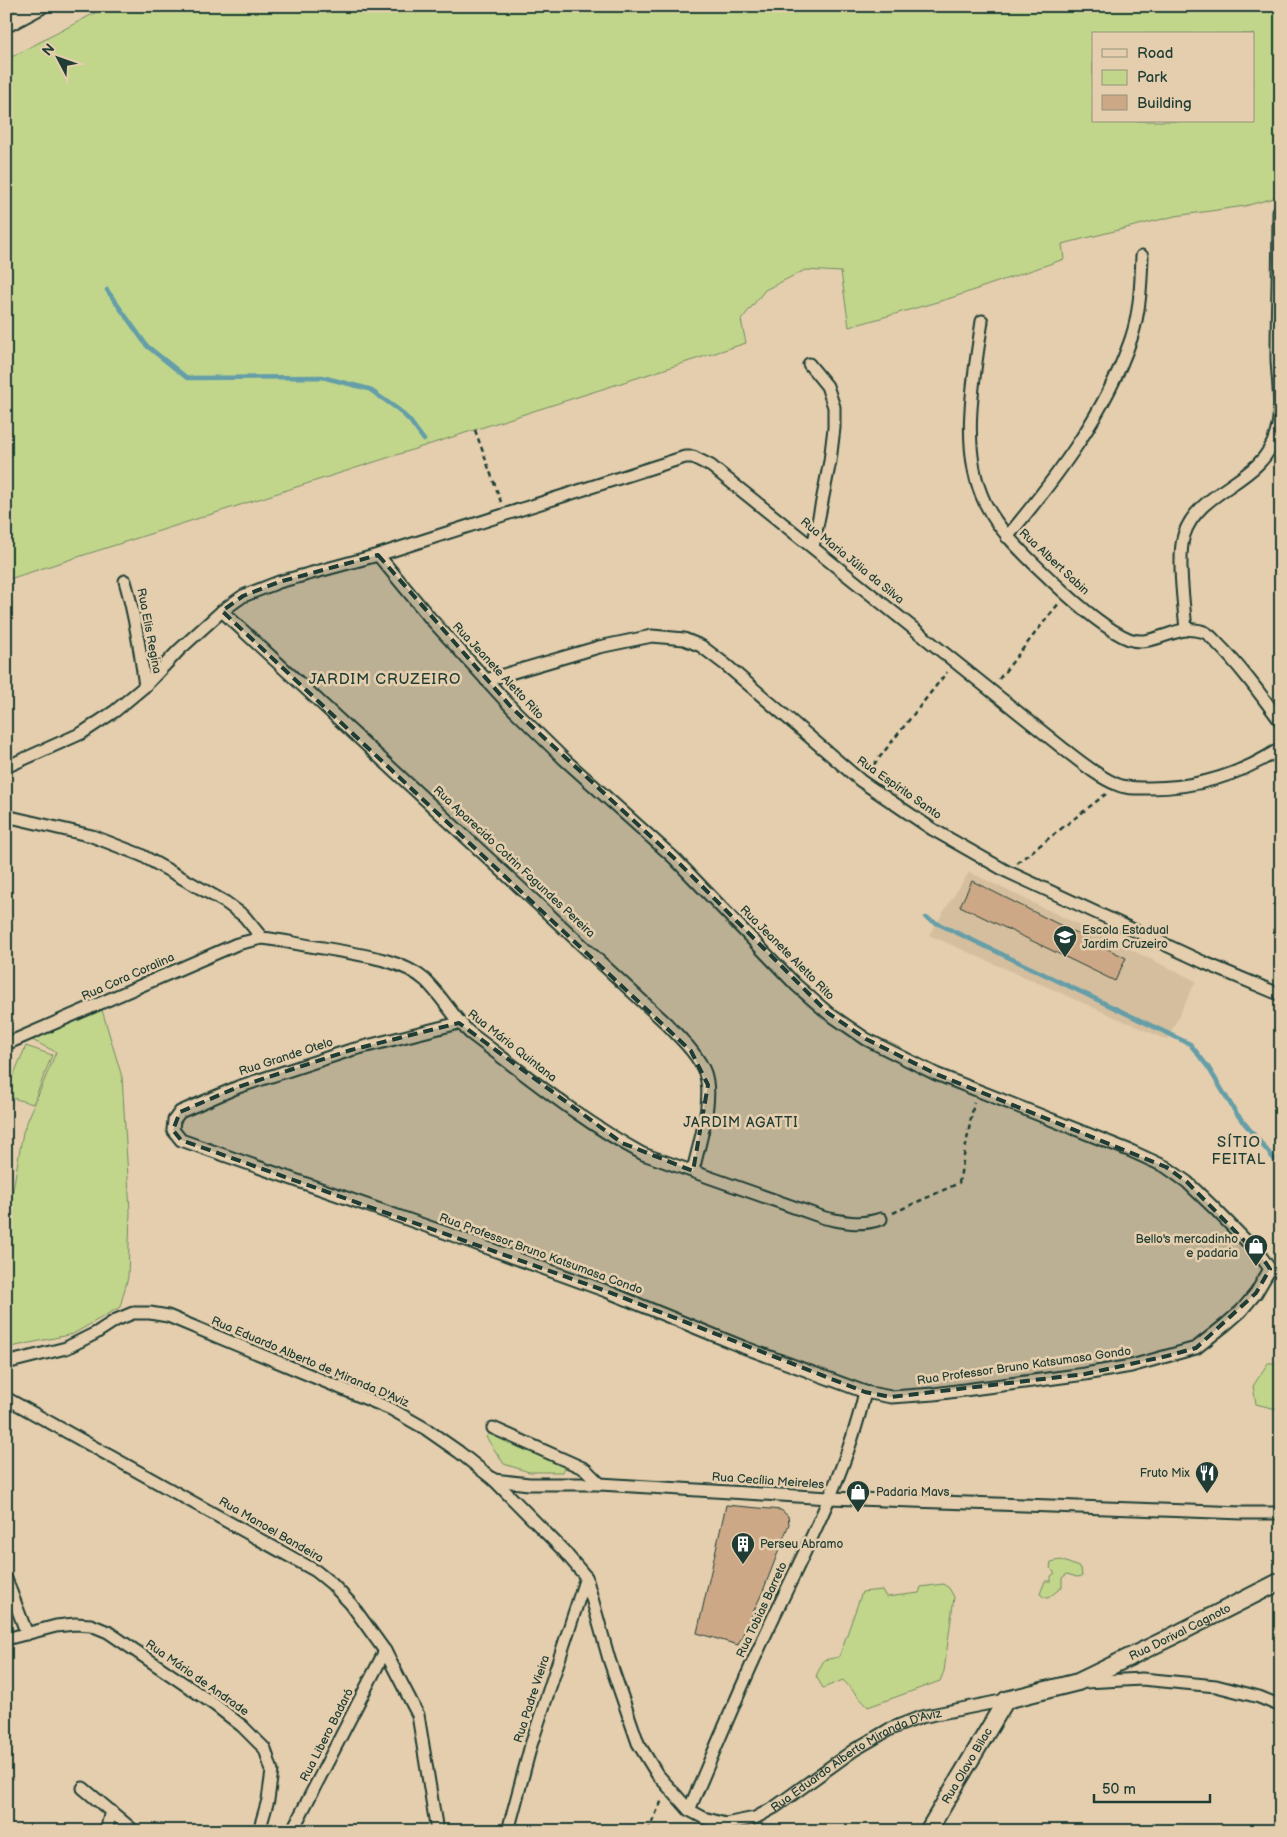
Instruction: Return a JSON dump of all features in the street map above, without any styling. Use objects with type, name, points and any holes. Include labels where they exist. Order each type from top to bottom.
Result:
[{"type":"street","points":[[6,24],[40,6]]},
{"type":"street","points":[[1186,630],[1181,554],[1183,537],[1187,528],[1199,510],[1254,470],[1263,461],[1277,434],[1279,416],[1277,358],[1279,211]]},
{"type":"street","points":[[1007,537],[1043,493],[1075,449],[1100,409],[1132,338],[1138,309],[1142,256]]},
{"type":"street","name":"Rua Albert Sabin","points":[[982,321],[974,378],[970,434],[973,471],[985,503],[1007,537],[1066,593],[1109,628],[1129,638],[1140,642],[1186,630],[1206,632],[1256,688],[1281,722]]},
{"type":"street","points":[[809,364],[827,386],[834,407],[834,428],[830,461],[813,547]]},
{"type":"street","name":"Rua Maria Júlia da Silva","points":[[6,767],[82,734],[115,711],[145,686],[222,611],[243,596],[279,582],[378,555],[693,457],[711,466],[1086,766],[1117,785],[1133,788],[1189,786],[1228,776],[1267,758],[1281,748]]},
{"type":"street","name":"Rua Jeanete Aletto Rito","points":[[378,555],[430,618],[486,680],[565,760],[674,858],[796,985],[828,1013],[866,1039],[904,1059],[976,1091],[1114,1144],[1166,1167],[1187,1182],[1275,1271]]},
{"type":"street","name":"Rua Elis Regina","points":[[125,582],[136,626],[145,686]]},
{"type":"street","name":"Rua Aparecido Cotrin Fagundes Pereira","points":[[222,611],[654,1012],[692,1051],[704,1071],[708,1085],[707,1104],[693,1171]]},
{"type":"street","name":"Rua Espírito Santo","points":[[486,680],[599,647],[652,636],[684,639],[701,646],[726,665],[861,781],[932,828],[1006,871],[1206,963],[1281,995]]},
{"type":"street","points":[[6,816],[92,836],[142,855],[225,902],[244,916],[262,938]]},
{"type":"street","name":"Rua Mário Quintana","points":[[262,938],[288,941],[369,957],[402,966],[424,980],[459,1023],[577,1112],[622,1143],[643,1154],[825,1218],[854,1224],[881,1219]]},
{"type":"street","name":"Rua Cora Coralina","points":[[6,1044],[237,944],[262,938]]},
{"type":"street","name":"Rua Grande Otelo","points":[[204,1148],[181,1140],[173,1130],[174,1120],[180,1112],[238,1086],[341,1053],[459,1023]]},
{"type":"street","name":"Rua Professor Bruno Katsumasa Condo","points":[[204,1148],[606,1291],[743,1347],[865,1392]]},
{"type":"street","name":"Rua Professor Bruno Katsumasa Gondo","points":[[865,1392],[891,1397],[934,1394],[1085,1374],[1131,1366],[1196,1348],[1241,1311],[1275,1271]]},
{"type":"street","name":"Rua Eduardo Alberto de Miranda D'Aviz","points":[[6,1363],[66,1348],[96,1333],[116,1320],[133,1313],[168,1316],[391,1409],[426,1428],[494,1480],[586,1577]]},
{"type":"street","name":"Rua Tobias Barreto","points":[[689,1810],[762,1642],[830,1498],[858,1423],[865,1392]]},
{"type":"street","name":"Rua Manoel Bandeira","points":[[6,1398],[316,1571],[332,1584],[351,1604],[385,1651],[418,1715],[437,1831]]},
{"type":"street","points":[[493,1428],[585,1469],[600,1484]]},
{"type":"street","name":"Rua Cecília Meireles","points":[[494,1480],[529,1484],[600,1484],[830,1498],[1281,1513]]},
{"type":"street","name":"Rua Eduardo Alberto Miranda D'Aviz","points":[[586,1577],[609,1659],[638,1743],[657,1774],[689,1810],[704,1818],[725,1824],[755,1818],[775,1807],[854,1750],[890,1729],[921,1717],[1006,1700],[1078,1682],[1142,1679],[1216,1686],[1259,1697],[1281,1706]]},
{"type":"street","name":"Rua Padre Vieira","points":[[508,1831],[531,1745],[586,1577]]},
{"type":"street","points":[[6,1579],[28,1634]]},
{"type":"street","name":"Rua Dorival Cagnoto","points":[[1078,1682],[1281,1581]]},
{"type":"street","name":"Rua Mário de Andrade","points":[[6,1639],[56,1626],[91,1625],[108,1632],[242,1726],[265,1749],[272,1771],[268,1800],[259,1831]]},
{"type":"street","name":"Rua Libero Badaró","points":[[292,1831],[385,1651]]},
{"type":"street","name":"Rua Olavo Bilac","points":[[928,1831],[1006,1700]]},
{"type":"street","points":[[83,1788],[134,1831]]},
{"type":"street","points":[[106,1831],[110,1811]]},
{"type":"path","points":[[475,430],[506,515]]},
{"type":"path","points":[[990,690],[1066,593]]},
{"type":"path","points":[[861,781],[955,662]]},
{"type":"path","points":[[1006,871],[1117,785]]},
{"type":"path","points":[[881,1219],[959,1183],[976,1091]]},
{"type":"path","points":[[648,1831],[662,1799]]},
{"type":"highlighted area","points":[[378,555],[512,708],[674,858],[828,1013],[866,1039],[936,1074],[1166,1167],[1187,1182],[1266,1263],[1270,1269],[1256,1293],[1196,1348],[1085,1374],[891,1397],[865,1392],[606,1291],[181,1140],[173,1130],[180,1112],[238,1087],[351,1050],[459,1023],[622,1143],[693,1171],[708,1085],[691,1051],[222,611],[243,596],[279,582]]},
{"type":"shaded area","name":"Escola Estadual Jardim Cruzeiro","points":[[969,872],[1196,981],[1167,1040],[929,935]]},
{"type":"green space","points":[[108,6],[1281,6],[1281,196],[1245,206],[1175,216],[1062,244],[1064,259],[951,298],[849,327],[841,272],[805,270],[765,290],[741,320],[746,343],[6,580],[6,60]]},
{"type":"green space","points":[[102,1010],[122,1077],[130,1211],[128,1277],[120,1307],[73,1334],[6,1348],[6,1230],[23,1132],[56,1052],[32,1040]]},
{"type":"green space","points":[[26,1046],[52,1055],[33,1104],[6,1096]]},
{"type":"green space","points":[[1268,1363],[1281,1363],[1280,1410],[1256,1404],[1253,1386]]},
{"type":"green space","points":[[493,1430],[566,1462],[562,1472],[529,1472],[504,1464],[486,1437]]},
{"type":"green space","points":[[1061,1560],[1081,1568],[1082,1576],[1077,1577],[1067,1574],[1062,1578],[1062,1587],[1048,1598],[1044,1597],[1040,1594],[1045,1581],[1051,1581],[1051,1576],[1055,1573],[1050,1568],[1051,1562]]},
{"type":"green space","points":[[943,1584],[949,1588],[954,1597],[944,1671],[940,1681],[868,1707],[843,1680],[823,1688],[816,1676],[824,1660],[839,1657],[862,1592],[882,1590],[886,1597],[919,1593],[921,1587]]},
{"type":"building","points":[[972,881],[1126,958],[1115,981],[960,906]]},
{"type":"building","name":"Perseu Abramo","points":[[726,1505],[781,1510],[788,1516],[789,1524],[763,1591],[738,1645],[697,1633]]},
{"type":"waterway","points":[[107,290],[147,346],[187,378],[322,377],[369,389],[399,410],[424,440]]},
{"type":"waterway","points":[[926,918],[1190,1044],[1208,1067],[1236,1113],[1274,1159],[1281,1161]]},
{"type":"place","name":"Escola Estadual Jardim Cruzeiro","points":[[1065,958]]},
{"type":"place","name":"Bello's mercadinho e padaria","points":[[1256,1267]]},
{"type":"place","name":"Fruto Mix","points":[[1207,1494]]},
{"type":"place","name":"Padaria Mavs","points":[[858,1513]]},
{"type":"place","name":"Perseu Abramo","points":[[743,1565]]},
{"type":"district","name":"JARDIM CRUZEIRO","points":[[385,679]]},
{"type":"district","name":"JARDIM AGATTI","points":[[741,1122]]},
{"type":"district","name":"SÍTIO FEITAL","points":[[1239,1150]]}]
